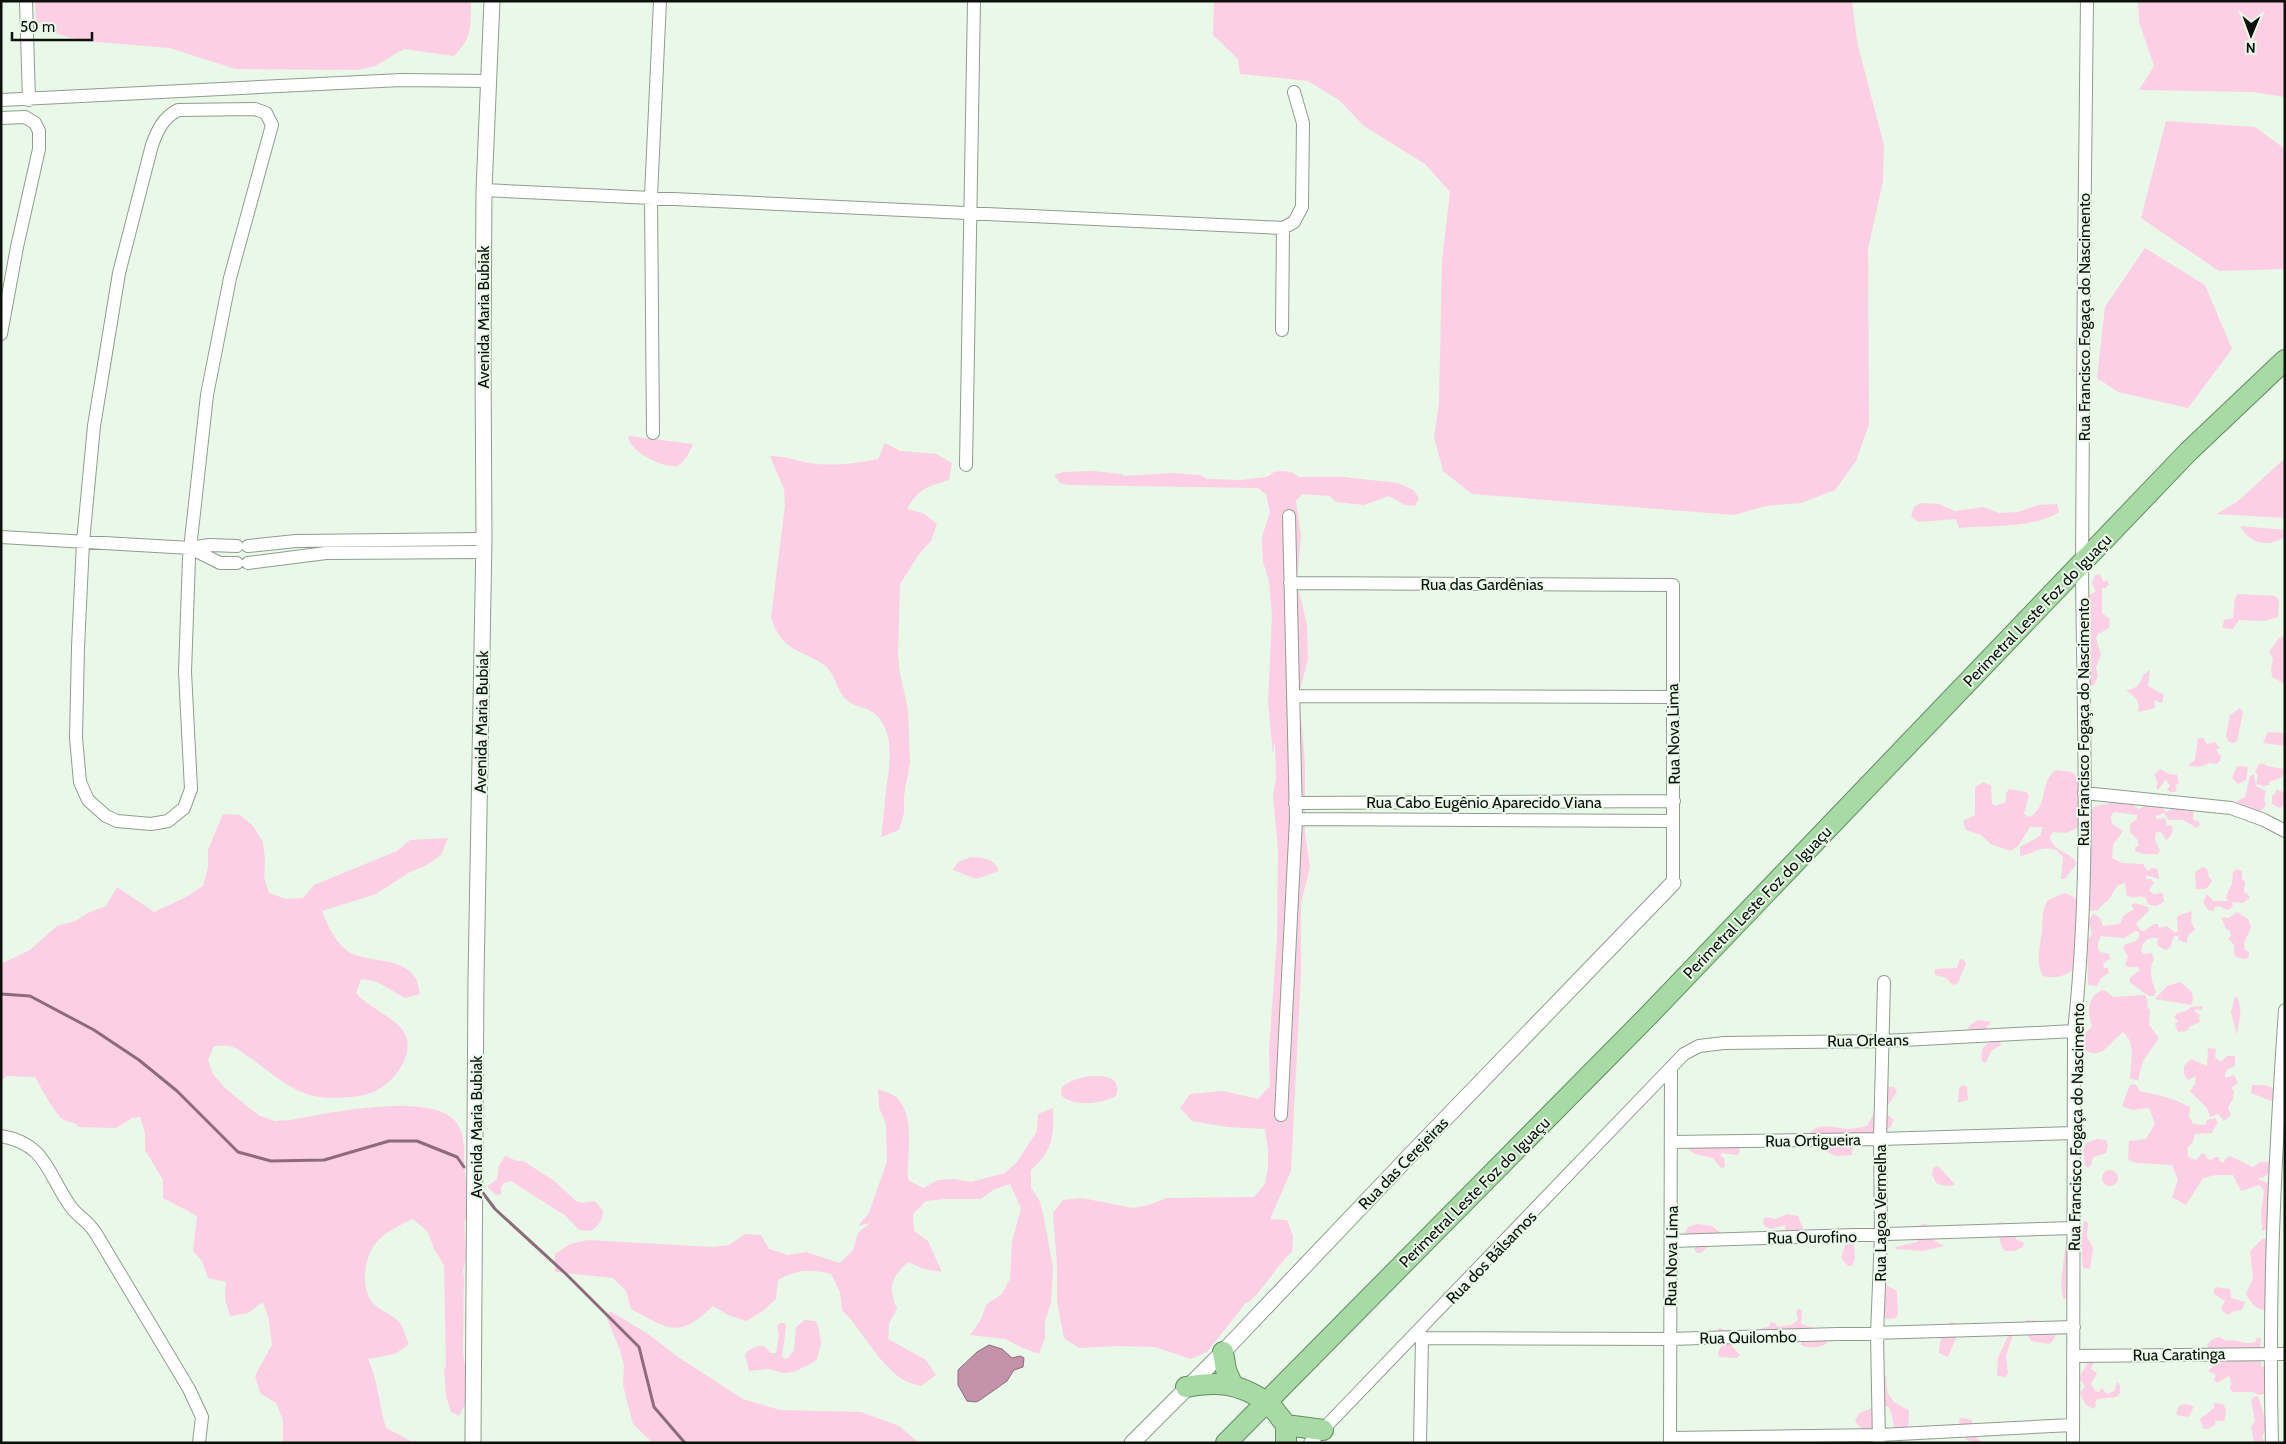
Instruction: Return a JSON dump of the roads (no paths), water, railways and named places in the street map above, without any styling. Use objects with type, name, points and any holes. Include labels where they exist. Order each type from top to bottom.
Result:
[{"type":"highway","name":"Perimetral Leste Foz do Iguaçu","points":[[1226,1443],[1649,1014],[2188,452],[2285,360]]},
{"type":"highway","points":[[1223,1352],[1226,1370],[1232,1384]]},
{"type":"highway","points":[[1186,1387],[1210,1383],[1232,1384],[1267,1402],[1286,1434],[1316,1437]]},
{"type":"street","points":[[26,1],[29,100]]},
{"type":"street","name":"Avenida Maria Bubiak","points":[[473,1443],[476,988],[484,545],[484,190],[492,1]]},
{"type":"street","points":[[653,433],[651,196],[660,1]]},
{"type":"street","points":[[966,464],[974,1]]},
{"type":"street","name":"Rua Francisco Fogaça do Nascimento","points":[[2073,1443],[2074,1032],[2081,963],[2084,793],[2082,562],[2087,1]]},
{"type":"street","points":[[1,100],[401,80],[489,81]]},
{"type":"street","points":[[484,190],[651,196],[1283,228],[1294,222],[1302,207],[1303,123],[1294,92]]},
{"type":"street","points":[[255,109],[266,113],[272,125],[230,278],[207,395],[190,548],[185,672],[191,790],[184,808],[168,821],[150,824],[117,820],[106,816],[88,800],[80,782],[76,738],[78,647],[84,542],[94,426],[119,273],[152,145],[159,127],[168,116],[178,110],[255,109]]},
{"type":"street","points":[[1,118],[25,117],[35,122],[40,141],[17,247],[1,334]]},
{"type":"street","points":[[1282,330],[1283,228]]},
{"type":"street","points":[[1282,1115],[1296,819],[1289,516]]},
{"type":"street","points":[[1,537],[190,548],[210,545],[484,545]]},
{"type":"street","points":[[248,545],[258,553],[249,562]]},
{"type":"street","points":[[190,548],[220,563],[249,562],[326,553],[484,545]]},
{"type":"street","name":"Rua das Gardênias","points":[[1290,584],[1673,585]]},
{"type":"street","name":"Rua Nova Lima","points":[[1673,585],[1673,883]]},
{"type":"street","points":[[1293,696],[1672,697]]},
{"type":"street","points":[[2084,793],[2231,808],[2264,820],[2285,831]]},
{"type":"street","name":"Rua Cabo Eugênio Aparecido Viana","points":[[1295,803],[1674,801]]},
{"type":"street","name":"Rua Cabo Eugênio Aparecido Viana","points":[[1296,819],[1673,821]]},
{"type":"street","name":"Rua das Cerejeiras","points":[[1132,1443],[1223,1352],[1416,1148],[1673,883]]},
{"type":"street","name":"Rua Lagoa Vermelha","points":[[1880,1439],[1877,1334],[1881,1236],[1880,1139],[1884,1041],[1884,982]]},
{"type":"street","points":[[2272,1443],[2270,1353],[2280,1174],[2285,1010]]},
{"type":"street","name":"Rua Orleans","points":[[1671,1070],[1684,1054],[1699,1046],[1724,1043],[1884,1041],[2074,1032]]},
{"type":"street","name":"Rua Nova Lima","points":[[1670,1440],[1671,1070]]},
{"type":"street","name":"Rua dos Bálsamos","points":[[1316,1437],[1420,1335],[1671,1070]]},
{"type":"street","name":"Rua Ortigueira","points":[[1671,1142],[1880,1139],[2074,1133]]},
{"type":"street","points":[[1,1136],[18,1139],[30,1145],[43,1160],[77,1216],[90,1226],[101,1242],[189,1389],[202,1417],[199,1443]]},
{"type":"street","name":"Rua Ourofino","points":[[1672,1241],[1881,1236],[2073,1228]]},
{"type":"street","name":"Rua Quilombo","points":[[1420,1335],[1669,1339],[2074,1327]]},
{"type":"street","points":[[1420,1335],[1420,1443]]},
{"type":"street","name":"Rua Caratinga","points":[[2073,1356],[2285,1354]]},
{"type":"street","points":[[1670,1440],[1880,1439],[2072,1424]]},
{"type":"waterway","points":[[1,994],[30,996],[94,1030],[139,1060],[177,1091],[238,1152],[271,1161],[324,1160],[389,1141],[417,1141],[457,1157],[464,1167]]},
{"type":"waterway","points":[[480,1189],[495,1209],[566,1274],[639,1347],[654,1407],[685,1443]]}]
